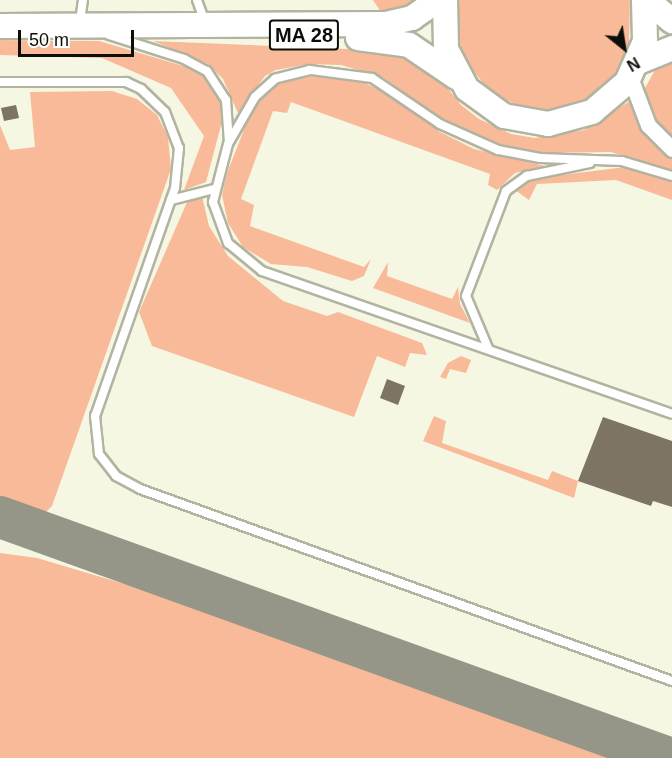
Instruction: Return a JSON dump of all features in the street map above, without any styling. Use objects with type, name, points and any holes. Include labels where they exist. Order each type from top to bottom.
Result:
[{"type":"main road","name":"MA 28","points":[[0,26],[137,27],[395,23],[418,15],[438,0]]},
{"type":"main road","points":[[445,0],[443,38],[460,80]]},
{"type":"main road","points":[[646,0],[672,21]]},
{"type":"main road","points":[[634,70],[647,29],[646,0]]},
{"type":"main road","name":"MA 28","points":[[137,27],[389,40],[423,51],[494,111],[526,122],[549,124],[592,112],[634,70]]},
{"type":"main road","points":[[634,70],[672,48]]},
{"type":"street","points":[[634,70],[648,125],[672,149]]},
{"type":"lane","points":[[83,0],[80,26],[184,59],[207,71],[228,107],[228,144]]},
{"type":"lane","points":[[197,0],[207,26]]},
{"type":"lane","points":[[672,176],[603,160],[540,158],[485,146],[440,124],[389,86],[355,73],[330,70],[300,72],[270,82],[255,97],[228,144],[214,189],[214,212],[228,243],[262,271],[672,414]]},
{"type":"lane","points":[[0,82],[126,82],[141,89],[165,112],[179,148],[180,167],[171,200],[95,416],[99,454],[116,476],[140,489],[672,681]]},
{"type":"lane","points":[[488,348],[465,296],[506,191],[527,176],[603,160]]},
{"type":"lane","points":[[171,200],[214,189]]},
{"type":"shaded area","points":[[373,0],[421,0],[383,15]]},
{"type":"shaded area","points":[[459,0],[630,0],[629,48],[616,74],[586,100],[548,110],[519,106],[492,93],[467,64],[457,35]]},
{"type":"shaded area","points":[[0,40],[99,41],[197,70],[217,92],[224,114],[206,182],[184,190],[204,136],[171,88],[102,58],[0,55]]},
{"type":"shaded area","points":[[153,41],[397,51],[437,75],[461,105],[479,119],[511,134],[535,138],[584,130],[630,101],[643,131],[672,159],[672,171],[611,152],[542,153],[485,142],[439,117],[383,77],[341,65],[309,64],[276,70],[265,76],[238,113],[223,79],[208,64]]},
{"type":"shaded area","points":[[672,57],[672,139],[646,107],[645,88],[655,70]]},
{"type":"shaded area","points":[[332,75],[365,83],[396,98],[440,132],[474,149],[545,166],[515,173],[497,190],[488,185],[490,174],[291,102],[287,113],[273,111],[241,199],[254,205],[250,226],[364,267],[371,259],[364,276],[352,281],[307,267],[271,264],[243,247],[228,223],[222,195],[227,173],[251,112],[265,92],[288,79]]},
{"type":"shaded area","points":[[112,91],[137,99],[157,115],[168,137],[171,169],[52,506],[44,514],[0,498],[0,125],[10,150],[35,147],[30,92]]},
{"type":"shaded area","points":[[625,167],[672,181],[672,200],[616,180],[537,184],[529,200],[515,190],[527,181],[546,177]]},
{"type":"shaded area","points":[[202,196],[209,226],[228,256],[283,301],[327,316],[338,312],[422,343],[427,355],[410,353],[405,367],[377,356],[354,417],[152,346],[139,312],[188,200]]},
{"type":"shaded area","points":[[388,262],[387,276],[452,299],[458,287],[460,304],[470,323],[373,288]]},
{"type":"shaded area","points":[[461,356],[471,360],[466,373],[450,369],[446,379],[440,377],[448,363]]},
{"type":"shaded area","points":[[434,416],[446,421],[442,443],[548,480],[552,471],[578,481],[574,498],[423,441]]},
{"type":"shaded area","points":[[0,553],[37,558],[165,596],[613,758],[0,758]]},
{"type":"building","points":[[16,105],[19,118],[4,121],[1,108]]},
{"type":"building","points":[[387,379],[405,386],[398,405],[380,398]]},
{"type":"building","points":[[603,417],[672,441],[672,507],[653,501],[651,506],[578,481]]},
{"type":"taxiway","points":[[0,517],[669,758]]}]
